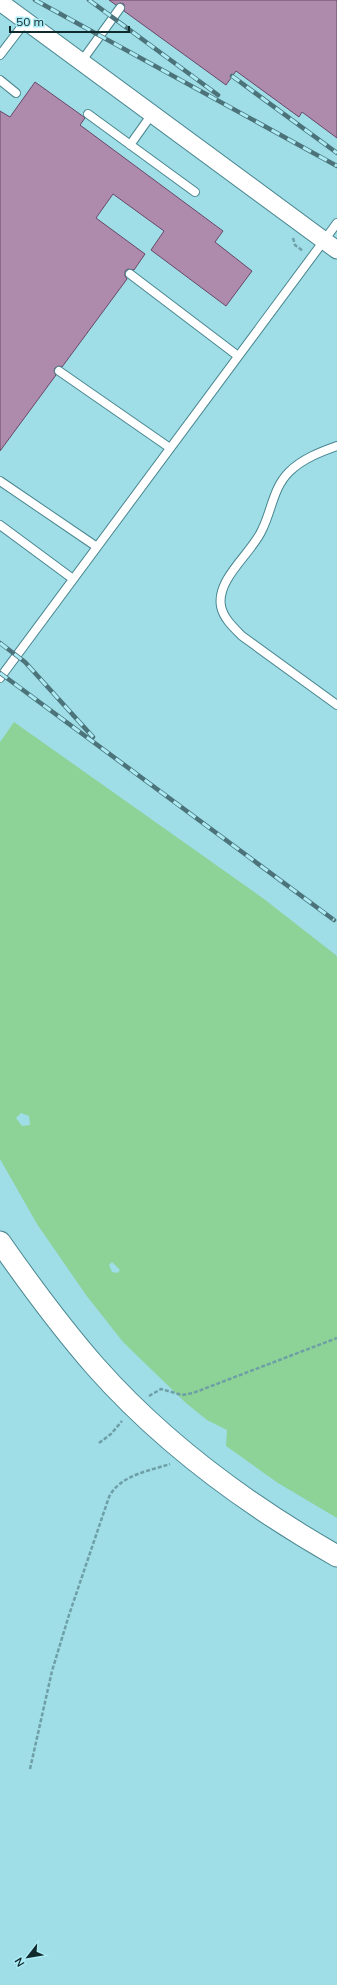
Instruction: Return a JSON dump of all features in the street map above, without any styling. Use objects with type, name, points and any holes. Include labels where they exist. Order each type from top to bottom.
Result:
[{"type":"street","points":[[0,2],[330,245]]},
{"type":"street","points":[[0,1242],[58,1322],[96,1367],[130,1411],[260,1508],[337,1556]]},
{"type":"lane","points":[[81,62],[120,8]]},
{"type":"lane","points":[[0,55],[26,21]]},
{"type":"lane","points":[[0,80],[16,93]]},
{"type":"lane","points":[[88,114],[195,192]]},
{"type":"lane","points":[[130,145],[152,114]]},
{"type":"lane","points":[[0,678],[238,356],[330,245],[337,223]]},
{"type":"lane","points":[[130,274],[238,356]]},
{"type":"lane","points":[[59,370],[170,448]]},
{"type":"lane","points":[[337,446],[308,458],[290,471],[282,480],[262,531],[225,583],[221,607],[233,627],[242,636],[337,704]]},
{"type":"lane","points":[[0,481],[97,547]]},
{"type":"lane","points":[[0,525],[73,579]]},
{"type":"path","points":[[99,1443],[111,1434],[141,1400],[161,1389],[182,1395],[193,1393],[337,1338]]},
{"type":"path","points":[[30,1769],[54,1664],[109,1497],[116,1486],[125,1480],[174,1463],[188,1453]]},
{"type":"green space","points":[[14,722],[264,899],[337,956],[337,1518],[278,1483],[226,1446],[227,1430],[207,1420],[186,1403],[123,1342],[86,1295],[37,1224],[0,1159],[0,742]],"holes":[[[21,1113],[29,1116],[30,1125],[22,1126],[16,1118]],[[112,1262],[120,1270],[118,1273],[112,1272],[109,1265]]]},
{"type":"building","points":[[109,0],[337,0],[337,138],[302,112],[299,117],[236,71],[226,85],[124,11],[124,4],[120,3],[116,5]]},
{"type":"building","points":[[35,82],[84,117],[85,118],[80,125],[223,231],[215,242],[252,271],[226,306],[151,250],[164,231],[113,194],[96,218],[145,254],[134,270],[128,269],[125,271],[125,276],[127,279],[62,367],[59,366],[55,368],[54,371],[56,375],[0,451],[0,111],[10,117]]},
{"type":"railway","points":[[35,0],[337,166]]},
{"type":"railway","points":[[89,0],[218,95]]},
{"type":"railway","points":[[232,76],[337,153]]},
{"type":"railway","points":[[0,643],[25,662],[93,737]]},
{"type":"railway","points":[[0,673],[334,920]]}]
